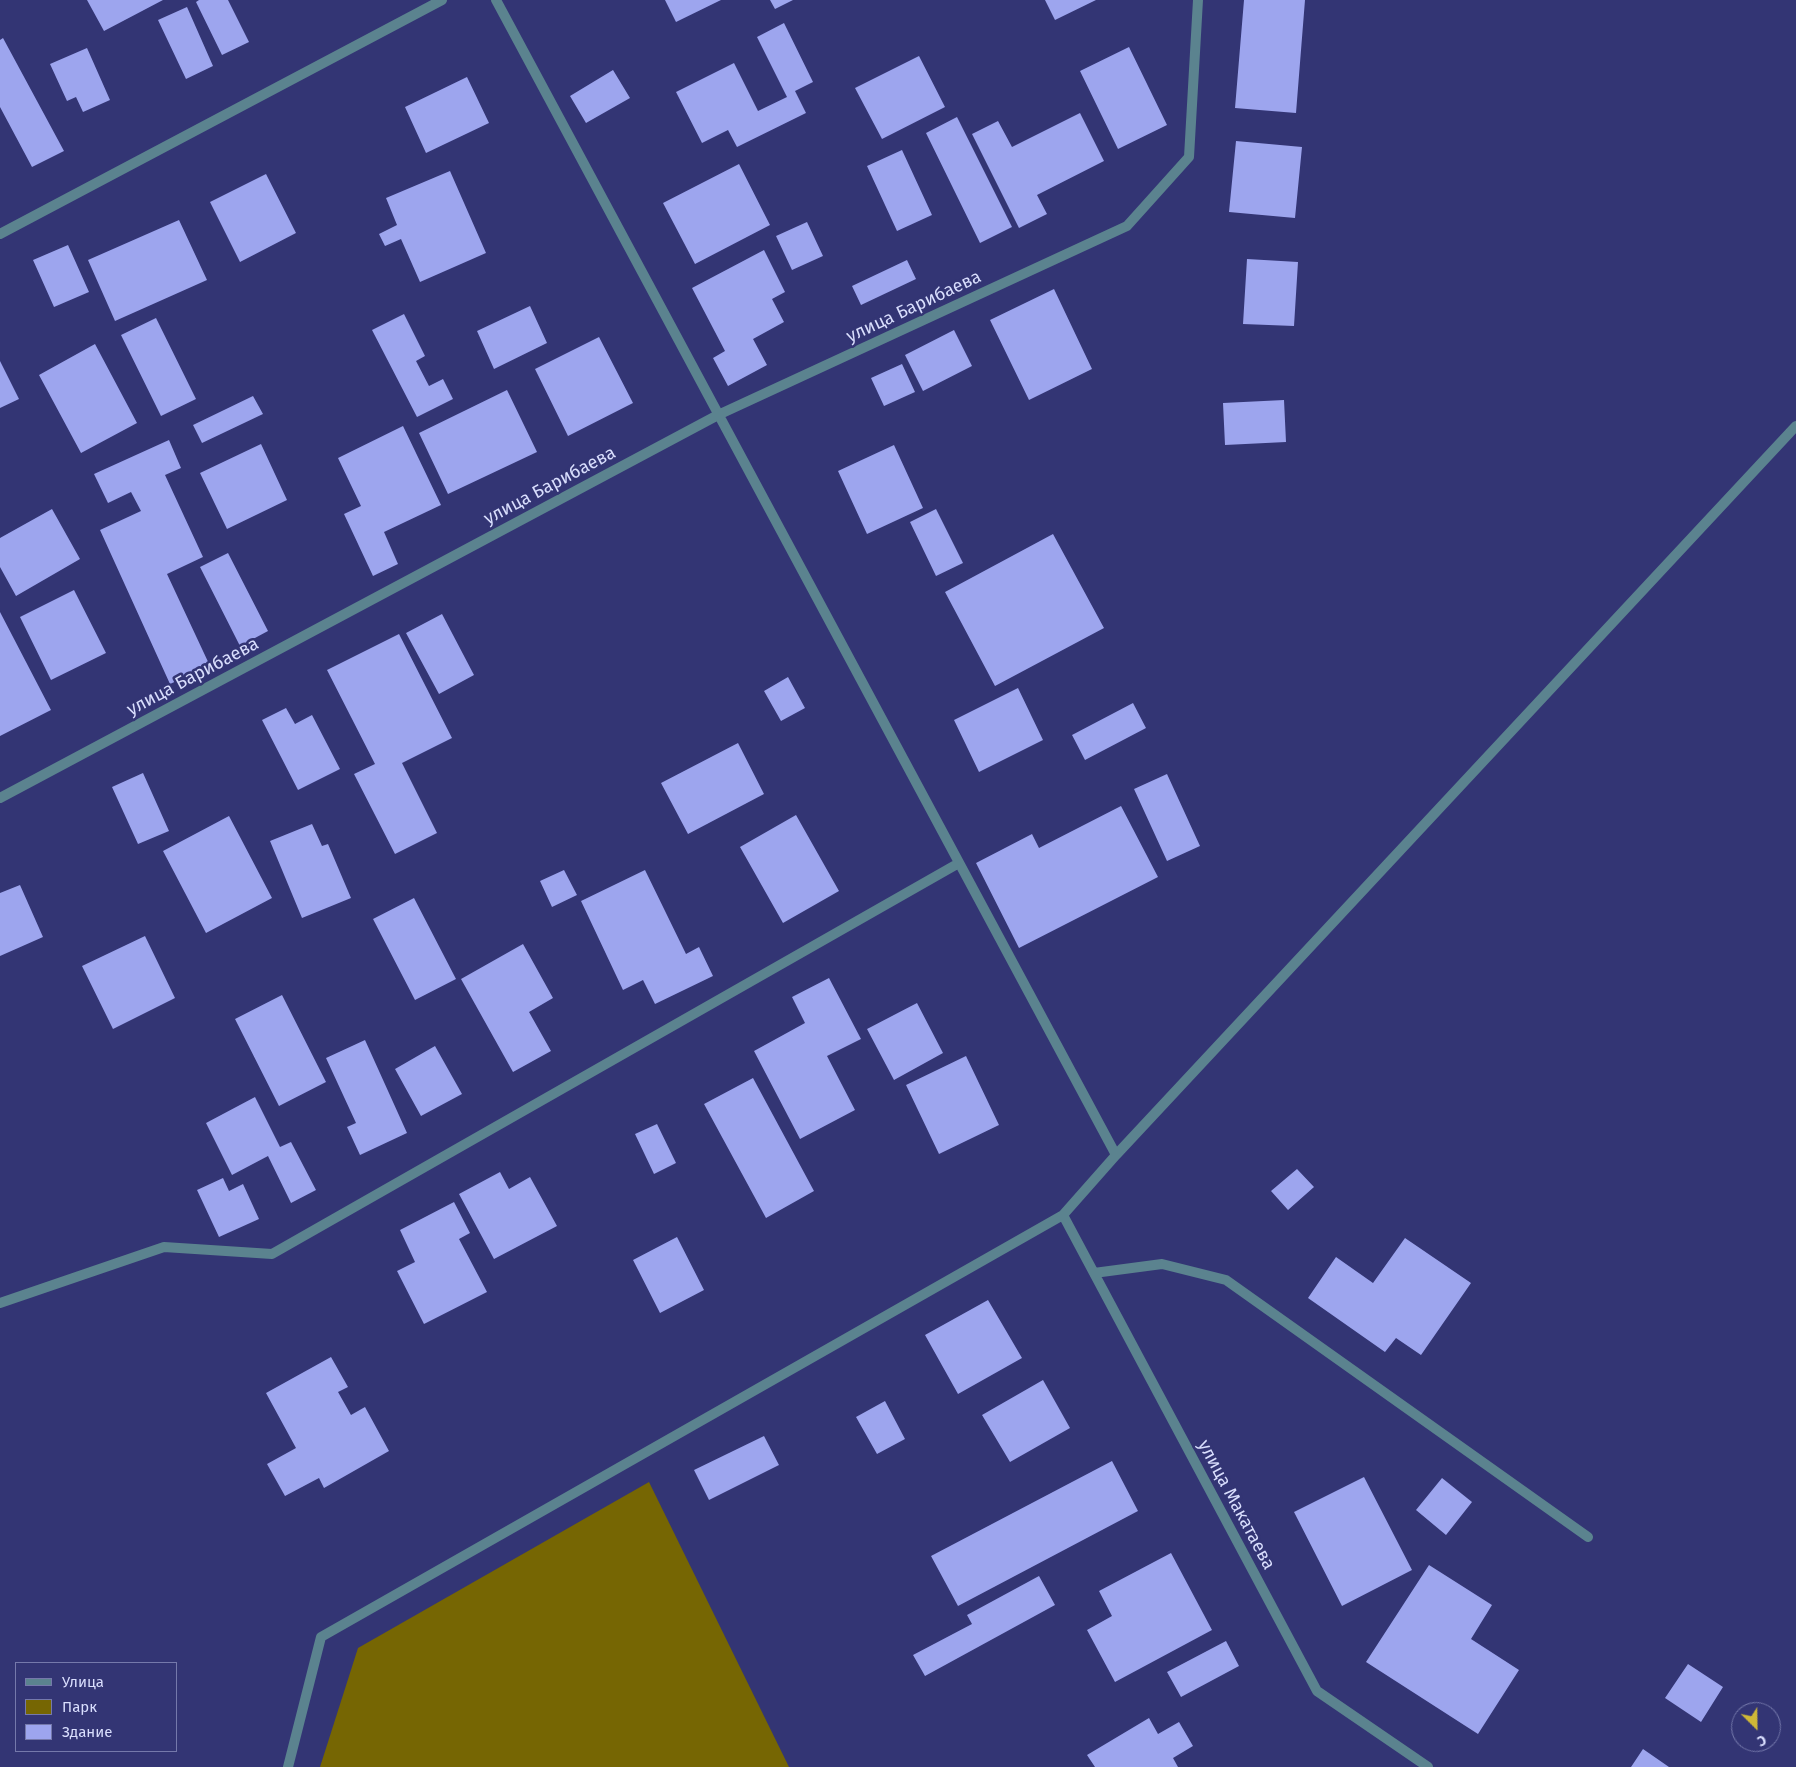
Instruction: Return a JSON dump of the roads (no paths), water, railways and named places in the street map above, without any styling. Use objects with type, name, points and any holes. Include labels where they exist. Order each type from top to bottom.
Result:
[{"type":"street","points":[[0,234],[442,0]]},
{"type":"street","points":[[496,0],[1116,1154]]},
{"type":"street","name":"улица Барибаева","points":[[0,798],[718,414],[1127,226],[1189,157],[1198,0]]},
{"type":"street","points":[[288,1767],[321,1638],[1063,1215],[1116,1154],[1796,426]]},
{"type":"street","points":[[0,1304],[164,1247],[272,1254],[959,863]]},
{"type":"street","name":"улица Макатаева","points":[[1063,1215],[1316,1691],[1428,1767]]},
{"type":"street","points":[[1094,1273],[1162,1264],[1226,1280],[1588,1537]]}]
